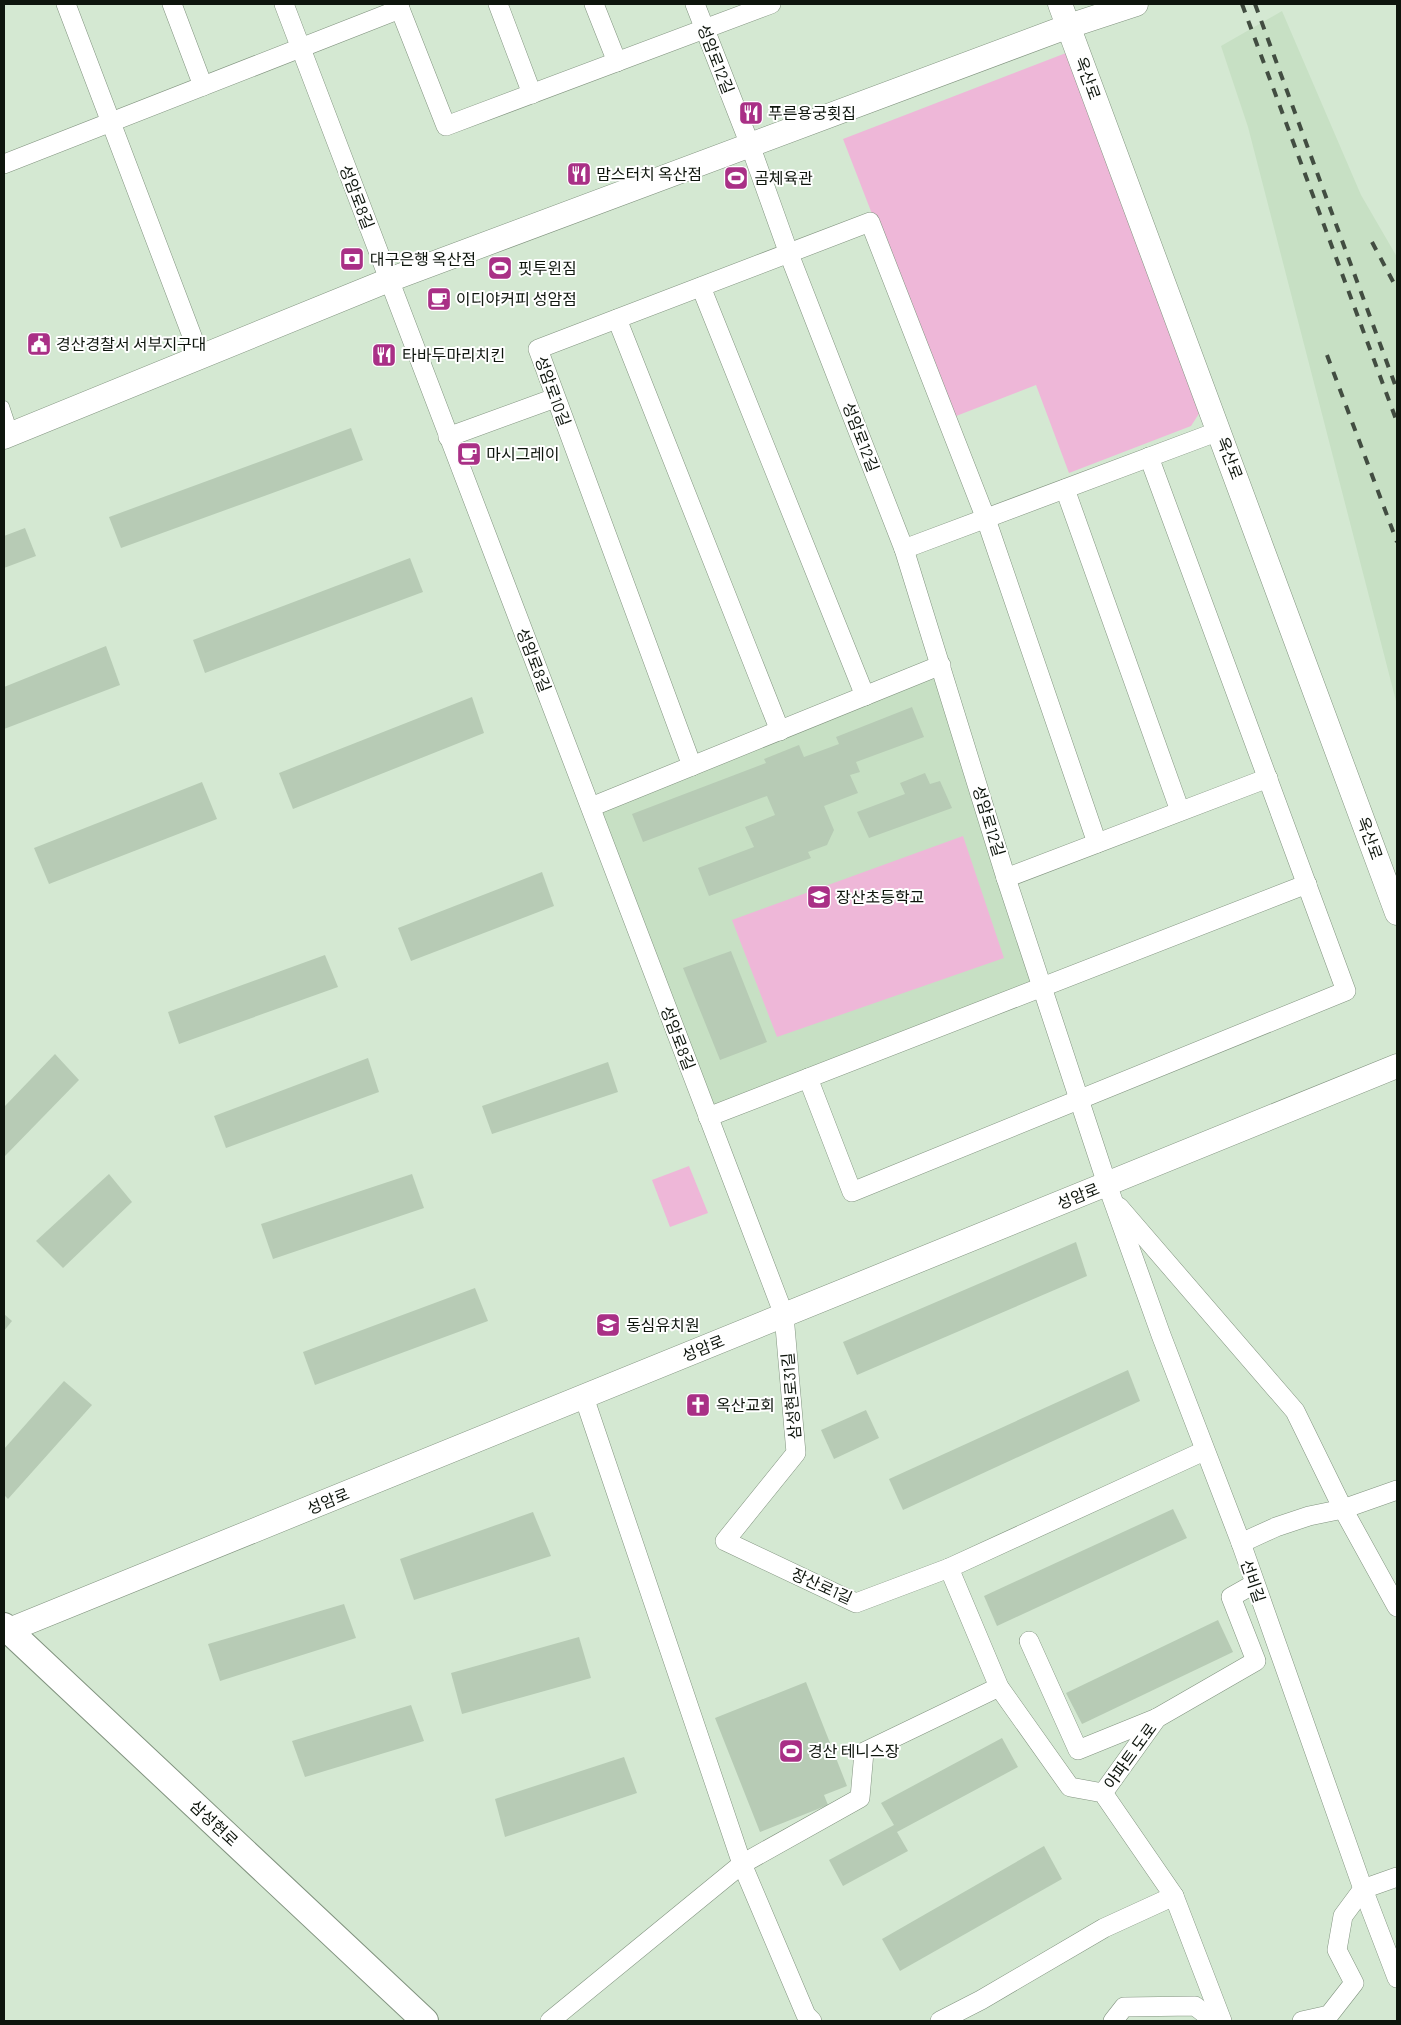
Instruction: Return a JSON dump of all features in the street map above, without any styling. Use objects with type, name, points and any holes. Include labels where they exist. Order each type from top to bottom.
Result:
[{"type":"main road","name":"삼성현로","points":[[6,1628],[424,2021]]},
{"type":"street","points":[[66,4],[200,357]]},
{"type":"street","points":[[172,4],[203,86]]},
{"type":"street","name":"성암로8길","points":[[284,4],[784,1315]]},
{"type":"street","points":[[498,4],[532,94]]},
{"type":"street","points":[[594,4],[617,62]]},
{"type":"street","name":"성암로12길","points":[[695,4],[750,145],[789,254],[904,550],[942,665],[1006,878],[1110,1191]]},
{"type":"street","points":[[4,164],[300,48],[399,7],[446,126],[771,4]]},
{"type":"street","name":"옥산로","points":[[1060,4],[1397,913]]},
{"type":"street","points":[[8,435],[389,280],[1069,26],[1136,4]]},
{"type":"street","name":"성암로10길","points":[[692,766],[538,349],[870,222],[986,519]]},
{"type":"street","points":[[700,287],[865,696]]},
{"type":"street","points":[[617,319],[780,731]]},
{"type":"street","points":[[448,437],[555,398]]},
{"type":"street","points":[[904,550],[1219,431]]},
{"type":"street","points":[[808,1078],[852,1192],[1346,991],[1149,457]]},
{"type":"street","points":[[1065,489],[1180,811]]},
{"type":"street","points":[[986,519],[1097,843]]},
{"type":"street","points":[[591,807],[942,665]]},
{"type":"street","name":"성암로12길","points":[[1006,878],[1268,778]]},
{"type":"street","points":[[708,1117],[1307,884]]},
{"type":"street","name":"성암로","points":[[6,1628],[784,1315],[1110,1191],[1397,1066]]},
{"type":"street","points":[[1110,1191],[1295,1411],[1343,1509],[1397,1607]]},
{"type":"street","name":"선비길","points":[[1110,1191],[1204,1451],[1241,1543],[1363,1889],[1397,1978]]},
{"type":"street","name":"삼성현로31길","points":[[725,1541],[796,1452],[784,1315]]},
{"type":"street","points":[[584,1397],[742,1864],[806,2015],[812,2021]]},
{"type":"street","name":"장산로1길","points":[[725,1541],[856,1603],[949,1568],[1204,1451]]},
{"type":"street","points":[[1241,1543],[1276,1527],[1309,1516],[1343,1509],[1397,1490]]},
{"type":"street","points":[[949,1568],[999,1687],[1070,1787],[1103,1793],[1174,1896],[1222,2021]]},
{"type":"street","points":[[1029,1641],[1078,1750],[1157,1718],[1256,1661],[1231,1597],[1254,1584]]},
{"type":"street","points":[[550,2021],[742,1864],[860,1798],[864,1752],[999,1687]]},
{"type":"street","name":"아파트 도로","points":[[1103,1793],[1157,1718]]},
{"type":"street","points":[[1302,2021],[1329,2015],[1354,1983],[1337,1950],[1343,1916],[1363,1889],[1397,1877]]},
{"type":"street","points":[[940,2021],[981,2000],[1104,1928],[1174,1896]]},
{"type":"street","points":[[1113,2021],[1124,2007],[1195,2006],[1214,2021]]},
{"type":"lane","points":[[4,406],[8,435]]},
{"type":"shaded area","points":[[1282,11],[1361,195],[1397,257],[1397,705],[1248,127],[1221,46]]},
{"type":"shaded area","points":[[1066,53],[1204,406],[1191,426],[1069,473],[1036,385],[951,418],[843,139]]},
{"type":"shaded area","name":"장산초등학교","points":[[941,665],[1042,988],[708,1117],[591,807]]},
{"type":"shaded area","points":[[963,836],[1004,958],[777,1037],[732,920]]},
{"type":"shaded area","points":[[689,1166],[708,1213],[670,1227],[652,1180]]},
{"type":"building","points":[[351,428],[363,460],[121,548],[109,517]]},
{"type":"building","points":[[25,528],[36,556],[4,568],[4,536]]},
{"type":"building","points":[[410,558],[423,592],[205,673],[193,640]]},
{"type":"building","points":[[106,646],[120,685],[4,729],[4,687]]},
{"type":"building","points":[[472,697],[484,733],[293,809],[279,773]]},
{"type":"building","points":[[912,707],[924,737],[856,762],[860,772],[850,775],[858,793],[824,806],[834,830],[827,845],[808,852],[811,858],[709,896],[698,868],[754,847],[745,827],[775,815],[767,796],[643,842],[632,814],[766,763],[764,759],[799,745],[804,757],[839,744],[836,737]]},
{"type":"building","points":[[925,773],[930,784],[940,781],[952,808],[869,838],[857,812],[905,794],[900,783]]},
{"type":"building","points":[[202,782],[217,819],[49,884],[34,848]]},
{"type":"building","points":[[542,872],[554,906],[411,961],[398,928]]},
{"type":"building","points":[[731,951],[767,1042],[720,1060],[683,968]]},
{"type":"building","points":[[325,955],[338,987],[179,1044],[168,1012]]},
{"type":"building","points":[[55,1054],[79,1080],[4,1157],[4,1107]]},
{"type":"building","points":[[368,1058],[379,1092],[226,1148],[214,1116]]},
{"type":"building","points":[[608,1062],[618,1092],[492,1134],[482,1106]]},
{"type":"building","points":[[109,1174],[132,1202],[63,1268],[36,1241]]},
{"type":"building","points":[[412,1174],[424,1208],[273,1259],[261,1224]]},
{"type":"building","points":[[1076,1242],[1087,1276],[857,1375],[843,1342]]},
{"type":"building","points":[[475,1288],[488,1321],[315,1385],[303,1352]]},
{"type":"building","points":[[4,1314],[12,1321],[4,1331]]},
{"type":"building","points":[[1128,1370],[1140,1401],[903,1510],[889,1479]]},
{"type":"building","points":[[64,1381],[92,1405],[8,1499],[4,1495],[4,1449]]},
{"type":"building","points":[[866,1410],[879,1438],[834,1459],[821,1430]]},
{"type":"building","points":[[1173,1509],[1187,1538],[997,1626],[984,1596]]},
{"type":"building","points":[[533,1512],[551,1556],[414,1600],[400,1559]]},
{"type":"building","points":[[344,1604],[356,1638],[220,1681],[208,1644]]},
{"type":"building","points":[[1218,1620],[1233,1652],[1082,1724],[1066,1693]]},
{"type":"building","points":[[579,1637],[591,1678],[462,1714],[451,1673]]},
{"type":"building","points":[[806,1682],[847,1786],[824,1795],[828,1805],[760,1832],[715,1718]]},
{"type":"building","points":[[411,1705],[424,1741],[305,1777],[292,1741]]},
{"type":"building","points":[[1002,1738],[1018,1767],[897,1832],[908,1851],[843,1886],[829,1860],[894,1825],[881,1803]]},
{"type":"building","points":[[624,1757],[637,1793],[505,1837],[495,1799]]},
{"type":"building","points":[[1044,1846],[1062,1879],[900,1971],[882,1939]]},
{"type":"railway","points":[[1242,4],[1397,422]]},
{"type":"railway","points":[[1255,4],[1397,390]]},
{"type":"railway","points":[[1372,242],[1397,289]]},
{"type":"railway","points":[[1327,355],[1397,542]]},
{"type":"place","name":"푸른용궁횟집","points":[[751,113]]},
{"type":"place","name":"맘스터치 옥산점","points":[[579,174]]},
{"type":"place","name":"곰체육관","points":[[736,178]]},
{"type":"place","name":"대구은행 옥산점","points":[[352,259]]},
{"type":"place","name":"핏투윈짐","points":[[500,268]]},
{"type":"place","name":"이디야커피 성암점","points":[[439,299]]},
{"type":"place","name":"경산경찰서 서부지구대","points":[[39,344]]},
{"type":"place","name":"타바두마리치킨","points":[[384,355]]},
{"type":"place","name":"마시그레이","points":[[469,454]]},
{"type":"place","name":"장산초등학교","points":[[819,897]]},
{"type":"place","name":"동심유치원","points":[[608,1325]]},
{"type":"place","name":"옥산교회","points":[[698,1405]]},
{"type":"place","name":"경산 테니스장","points":[[791,1751]]}]
